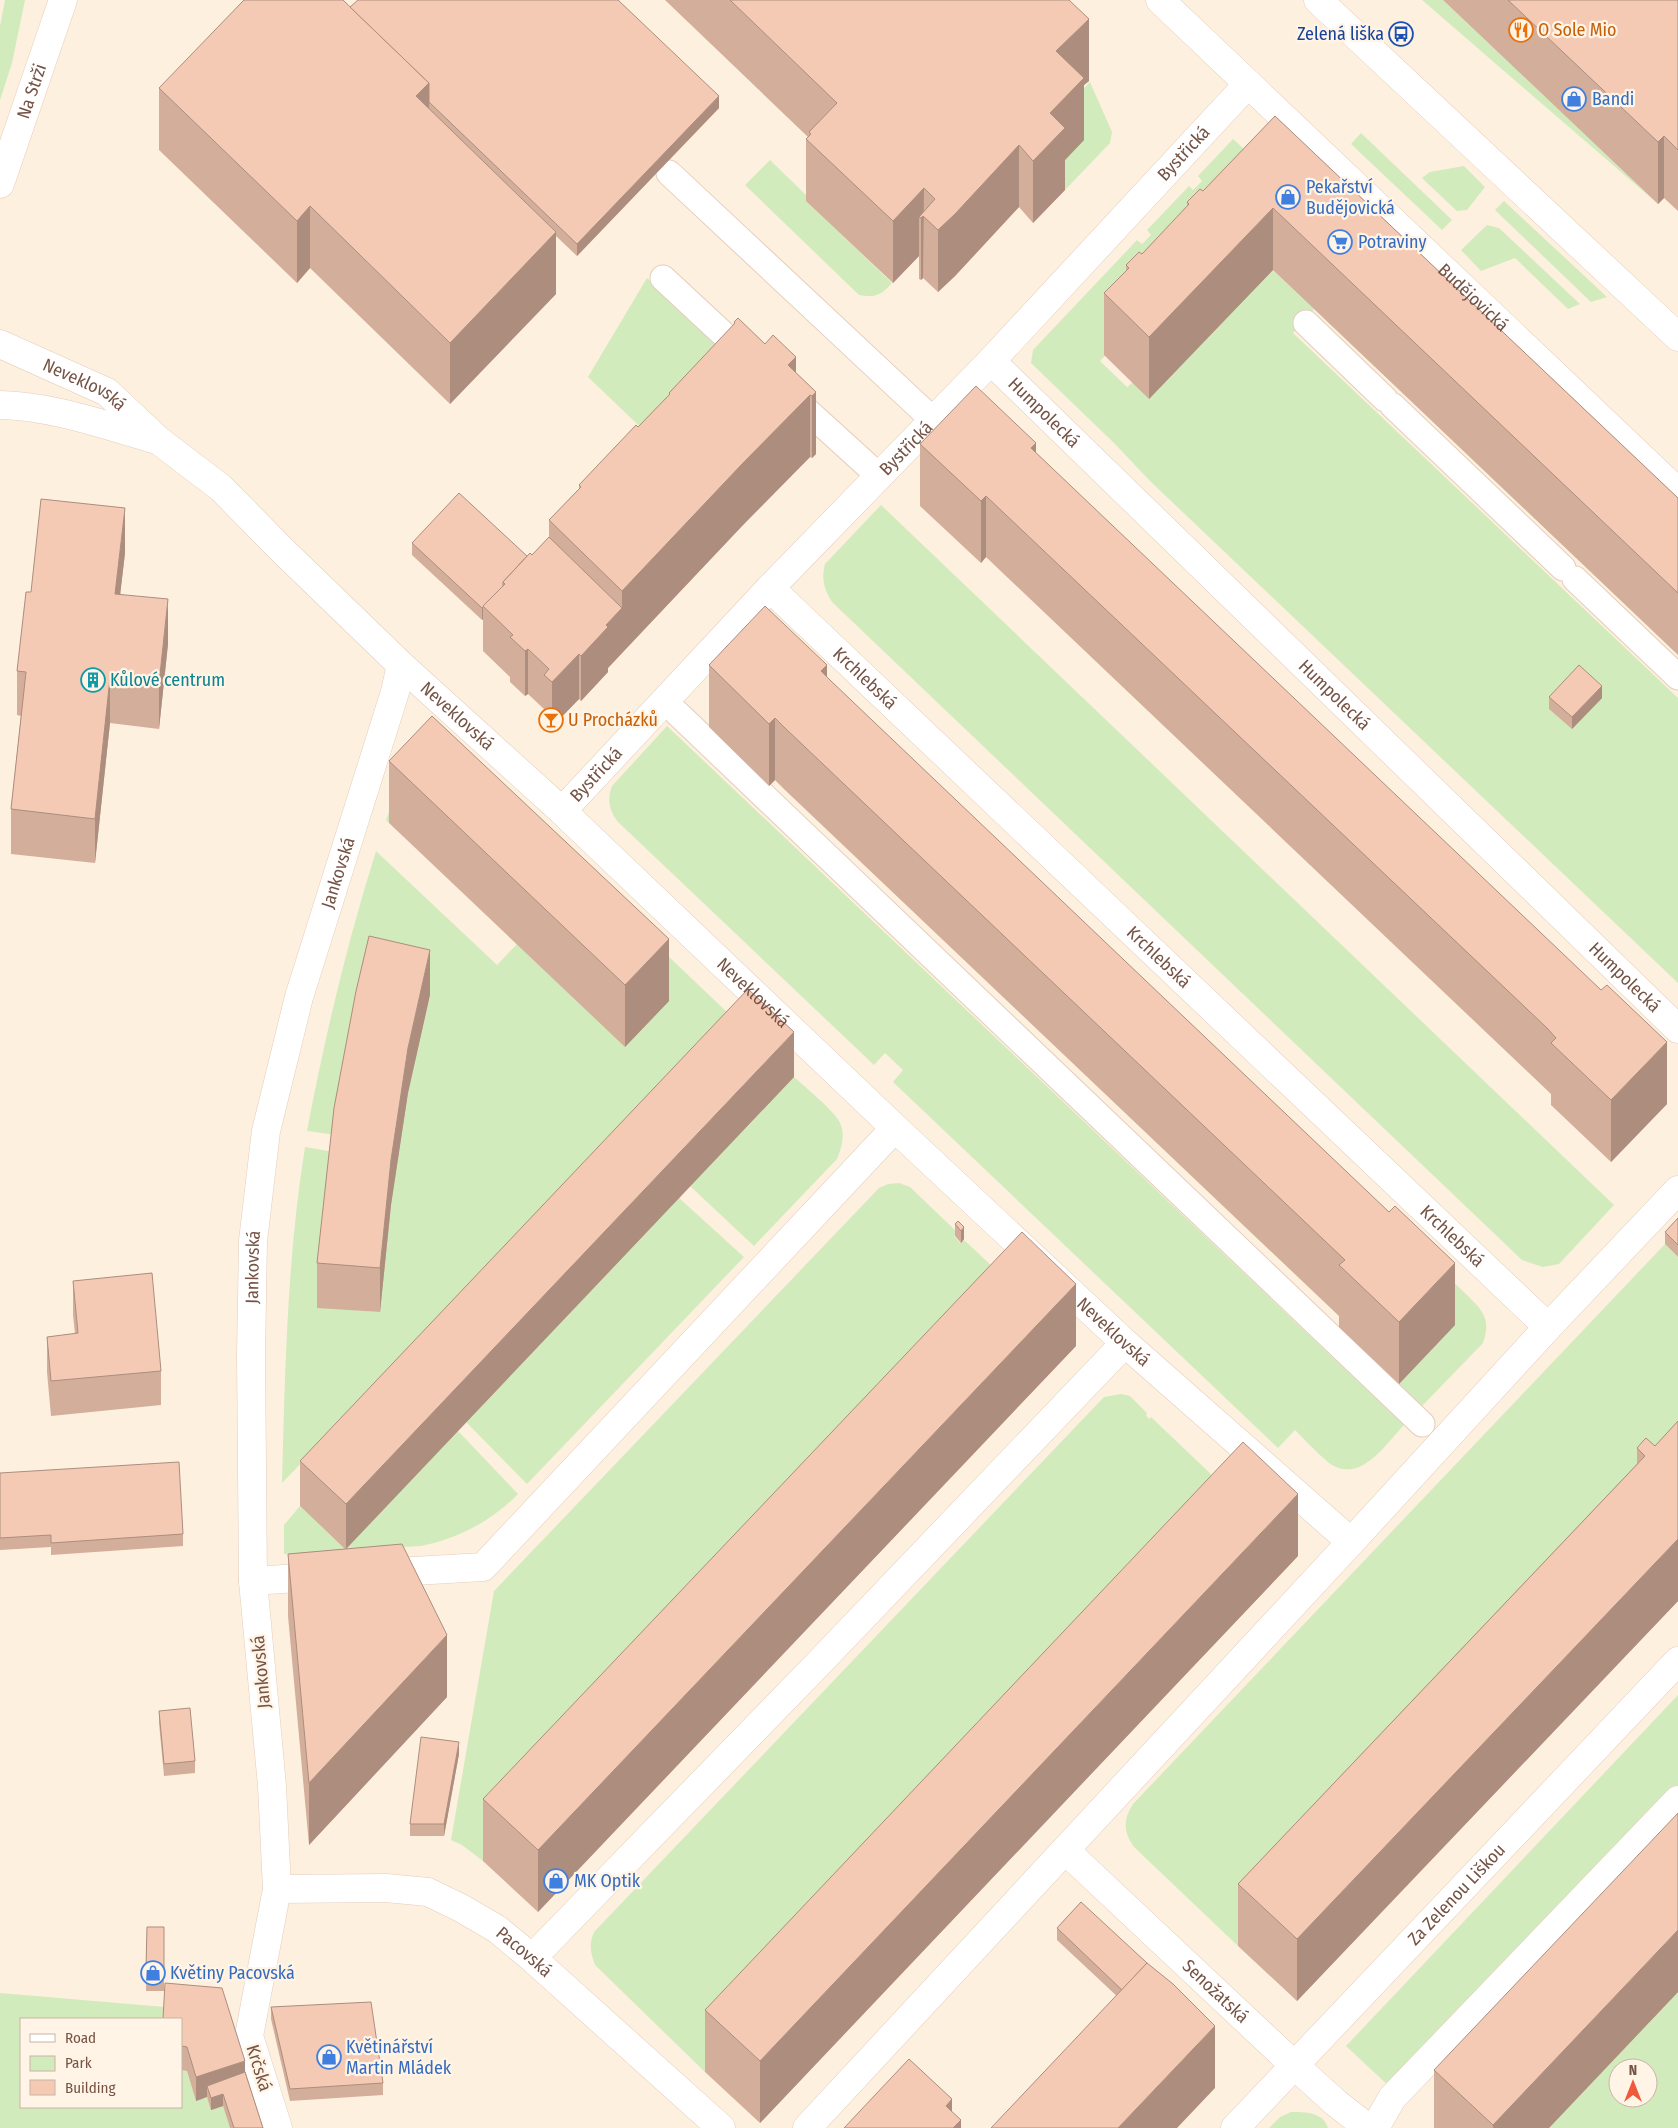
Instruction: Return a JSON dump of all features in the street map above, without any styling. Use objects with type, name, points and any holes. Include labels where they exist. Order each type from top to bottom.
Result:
[{"type":"street","name":"Na Strži","points":[[0,184],[63,0]]},
{"type":"street","name":"Budějovická","points":[[1160,0],[1678,492]]},
{"type":"street","points":[[1318,0],[1678,337]]},
{"type":"street","name":"Bystřická","points":[[562,810],[770,588],[991,362],[1248,84]]},
{"type":"street","name":"Neveklovská","points":[[0,344],[107,392],[158,440],[221,488],[401,665],[562,810],[895,1128],[1125,1343],[1351,1542]]},
{"type":"street","name":"Humpolecká","points":[[991,362],[1678,1029]]},
{"type":"street","name":"Neveklovská","points":[[0,404],[22,405],[78,417],[158,440]]},
{"type":"street","name":"Krchlebská","points":[[770,588],[1548,1326]]},
{"type":"street","name":"Jankovská","points":[[277,1889],[272,1786],[252,1581],[251,1355],[253,1241],[266,1130],[299,997],[395,692],[401,665]]},
{"type":"street","points":[[252,1581],[483,1567],[895,1128]]},
{"type":"street","points":[[807,2128],[1066,1851],[1548,1326],[1678,1190]]},
{"type":"street","points":[[532,1958],[817,1665],[1125,1343]]},
{"type":"street","name":"Za Zelenou Liškou","points":[[1235,2128],[1678,1661]]},
{"type":"street","points":[[1375,2128],[1392,2098],[1678,1800]]},
{"type":"street","name":"Senožatská","points":[[1066,1851],[1294,2065],[1336,2103],[1368,2128]]},
{"type":"street","name":"Pacovská","points":[[277,1889],[386,1888],[428,1892],[461,1908],[497,1929],[532,1958],[721,2128]]},
{"type":"street","name":"Krčská","points":[[277,1889],[249,2036],[278,2128]]},
{"type":"lane","points":[[669,173],[933,420]]},
{"type":"lane","points":[[663,278],[878,476]]},
{"type":"lane","points":[[1306,323],[1678,677]]},
{"type":"lane","points":[[676,712],[1422,1424]]},
{"type":"green space","points":[[5,0],[25,0],[12,63],[0,100],[0,26]]},
{"type":"green space","points":[[1422,0],[1443,0],[1658,204]]},
{"type":"green space","points":[[1090,82],[1112,132],[1110,143],[1065,190],[1050,175],[1058,115]]},
{"type":"green space","points":[[1361,133],[1452,220],[1442,230],[1351,144]]},
{"type":"green space","points":[[1233,139],[1275,177],[1100,361],[1127,387],[1273,270],[1314,309],[1293,333],[1678,698],[1678,983],[1150,481],[1115,444],[1031,363],[1033,350],[1137,240],[1142,244],[1151,235],[1147,230],[1189,186],[1193,190],[1202,181],[1198,176]]},
{"type":"green space","points":[[770,160],[807,196],[807,201],[892,283],[885,290],[874,296],[859,295],[745,185]]},
{"type":"green space","points":[[1464,166],[1485,187],[1467,210],[1457,211],[1422,178],[1430,172]]},
{"type":"green space","points":[[1504,201],[1607,297],[1591,302],[1495,210]]},
{"type":"green space","points":[[1487,225],[1499,228],[1580,304],[1568,309],[1515,258],[1481,271],[1461,250]]},
{"type":"green space","points":[[647,278],[733,360],[655,441],[588,377]]},
{"type":"green space","points":[[881,505],[1614,1205],[1559,1264],[1543,1267],[1522,1260],[832,602],[824,584],[825,564]]},
{"type":"green space","points":[[667,726],[1404,1425],[1380,1452],[1361,1466],[1351,1469],[1340,1469],[1329,1463],[1295,1430],[1278,1448],[893,1082],[903,1070],[885,1053],[874,1065],[618,822],[610,805],[612,786]]},
{"type":"green space","points":[[426,746],[443,746],[476,773],[730,1015],[610,1141],[629,1159],[420,1379],[401,1360],[282,1483],[291,1273],[294,1231],[305,1147],[334,1152],[317,1307],[379,1312],[391,1205],[408,1093],[430,996],[369,981],[356,1035],[337,1135],[307,1131],[337,990],[376,851],[497,965],[517,944],[625,1046],[669,1001],[432,778],[389,823],[386,820],[410,756]]},
{"type":"green space","points":[[794,1077],[831,1111],[839,1121],[843,1135],[842,1145],[837,1159],[754,1246],[690,1186]]},
{"type":"green space","points":[[899,1183],[910,1187],[958,1233],[954,1236],[960,1243],[964,1240],[1022,1294],[483,1861],[462,1845],[451,1840],[494,1591],[879,1188],[888,1184]]},
{"type":"green space","points":[[1357,1190],[1468,1296],[1482,1312],[1486,1322],[1483,1343],[1422,1406],[1399,1384],[1455,1325]]},
{"type":"green space","points":[[679,1198],[744,1257],[527,1484],[466,1422]]},
{"type":"green space","points":[[1665,1244],[1678,1257],[1678,1483],[1238,1946],[1134,1847],[1126,1831],[1127,1815],[1133,1804]]},
{"type":"green space","points":[[1121,1394],[1130,1396],[1147,1413],[1146,1415],[1149,1419],[1151,1417],[1236,1498],[705,2072],[595,1965],[591,1948],[594,1932],[1104,1397]]},
{"type":"green space","points":[[458,1431],[518,1494],[497,1513],[461,1534],[421,1546],[284,1554],[284,1525],[300,1506],[345,1549]]},
{"type":"green space","points":[[1678,1695],[1678,1788],[1391,2088],[1346,2046]]},
{"type":"green space","points":[[1678,1992],[1678,2128],[1549,2128],[1608,2066],[1608,2108],[1658,2108],[1658,2058],[1615,2058]]},
{"type":"green space","points":[[0,1993],[165,2007],[164,2018],[20,2018],[20,2108],[182,2108],[182,2070],[187,2071],[196,2100],[207,2098],[223,2106],[230,2128],[0,2128]]},
{"type":"green space","points":[[1291,2112],[1308,2113],[1318,2116],[1326,2123],[1328,2128],[1269,2128],[1280,2117]]},
{"type":"building","points":[[244,0],[343,0],[429,83],[416,96],[556,232],[450,343],[310,206],[297,221],[159,88]]},
{"type":"building","points":[[358,0],[618,0],[719,96],[577,244],[429,102],[429,83],[350,7]]},
{"type":"building","points":[[730,0],[1069,0],[1089,19],[1056,51],[1084,78],[1050,113],[1065,128],[1033,161],[1019,145],[938,230],[923,216],[919,217],[935,199],[924,188],[893,221],[806,139],[811,134],[809,132],[837,103]]},
{"type":"building","points":[[1508,0],[1678,0],[1678,150],[1664,136],[1658,142]]},
{"type":"building","points":[[1275,116],[1678,498],[1678,593],[1273,208],[1149,337],[1104,293],[1129,268],[1126,265],[1139,252],[1142,254],[1189,204],[1187,202],[1200,189],[1203,191]]},
{"type":"building","points":[[738,318],[765,344],[773,335],[796,357],[788,365],[816,392],[812,396],[810,395],[743,463],[622,591],[549,520],[581,487],[579,485],[636,425],[638,427],[670,394]]},
{"type":"building","points":[[976,386],[1036,443],[1031,448],[1601,990],[1607,985],[1667,1042],[1611,1100],[1551,1043],[1556,1038],[1547,1028],[986,496],[981,501],[920,444]]},
{"type":"building","points":[[459,493],[527,556],[482,608],[412,543]]},
{"type":"building","name":"Kůlové centrum","points":[[41,499],[125,508],[115,594],[168,599],[159,684],[110,678],[95,819],[11,809],[26,672],[17,671],[26,592],[31,592]]},
{"type":"building","points":[[549,537],[622,608],[606,625],[608,627],[581,656],[579,654],[552,682],[544,675],[549,669],[528,649],[525,651],[510,637],[513,635],[483,606],[505,584],[503,582],[530,553],[532,555]]},
{"type":"building","points":[[765,606],[827,665],[821,671],[831,681],[1145,980],[1389,1212],[1395,1206],[1455,1263],[1399,1322],[1339,1265],[1345,1260],[775,718],[769,724],[709,665]]},
{"type":"building","points":[[1579,665],[1602,686],[1572,717],[1549,697]]},
{"type":"building","points":[[432,716],[669,939],[625,985],[389,761]]},
{"type":"building","points":[[369,936],[430,950],[408,1048],[391,1160],[380,1268],[317,1263],[334,1108],[356,991]]},
{"type":"building","points":[[748,989],[794,1032],[346,1504],[300,1461]]},
{"type":"building","points":[[1678,1218],[1678,1245],[1665,1232]]},
{"type":"building","points":[[958,1221],[964,1227],[961,1231],[955,1224]]},
{"type":"building","points":[[1022,1232],[1076,1284],[538,1850],[483,1799]]},
{"type":"building","points":[[152,1273],[161,1371],[51,1381],[47,1337],[78,1333],[73,1281]]},
{"type":"building","points":[[1678,1421],[1678,1539],[1297,1939],[1238,1884],[1645,1456],[1637,1448],[1643,1441],[1646,1438],[1655,1446]]},
{"type":"building","points":[[1243,1442],[1298,1494],[760,2061],[705,2010]]},
{"type":"building","points":[[179,1462],[183,1534],[51,1543],[51,1535],[0,1538],[0,1473]]},
{"type":"building","points":[[402,1544],[447,1635],[309,1783],[288,1554]]},
{"type":"building","points":[[190,1708],[195,1761],[164,1764],[159,1711]]},
{"type":"building","points":[[421,1737],[459,1742],[444,1824],[410,1824]]},
{"type":"building","points":[[1678,1813],[1678,1930],[1493,2125],[1434,2070]]},
{"type":"building","points":[[1081,1902],[1147,1963],[1122,1990],[1057,1928]]},
{"type":"building","points":[[147,1927],[164,1927],[164,1968],[146,1968]]},
{"type":"building","points":[[1147,1963],[1173,1984],[1215,2026],[1118,2128],[991,2128]]},
{"type":"building","points":[[165,1983],[222,1988],[245,2061],[196,2077],[187,2047],[182,2046],[182,2018],[163,2018]]},
{"type":"building","name":"Květinářství Martin Mládek","points":[[371,2002],[383,2083],[290,2089],[271,2007]]},
{"type":"building","points":[[909,2059],[952,2099],[946,2106],[961,2120],[953,2128],[844,2128]]},
{"type":"building","points":[[245,2072],[263,2128],[234,2128],[223,2094],[211,2098],[207,2086]]},
{"type":"place","name":"O Sole Mio","points":[[1521,30]]},
{"type":"place","name":"Zelená liška","points":[[1401,34]]},
{"type":"place","name":"Bandi","points":[[1574,99]]},
{"type":"place","name":"Pekařství Budějovická","points":[[1288,197]]},
{"type":"place","name":"Potraviny","points":[[1340,242]]},
{"type":"place","name":"Kůlové centrum","points":[[93,680]]},
{"type":"place","name":"U Procházků","points":[[551,720]]},
{"type":"place","name":"MK Optik","points":[[556,1881]]},
{"type":"place","name":"Květiny Pacovská","points":[[153,1973]]},
{"type":"place","name":"Květinářství Martin Mládek","points":[[329,2057]]}]
